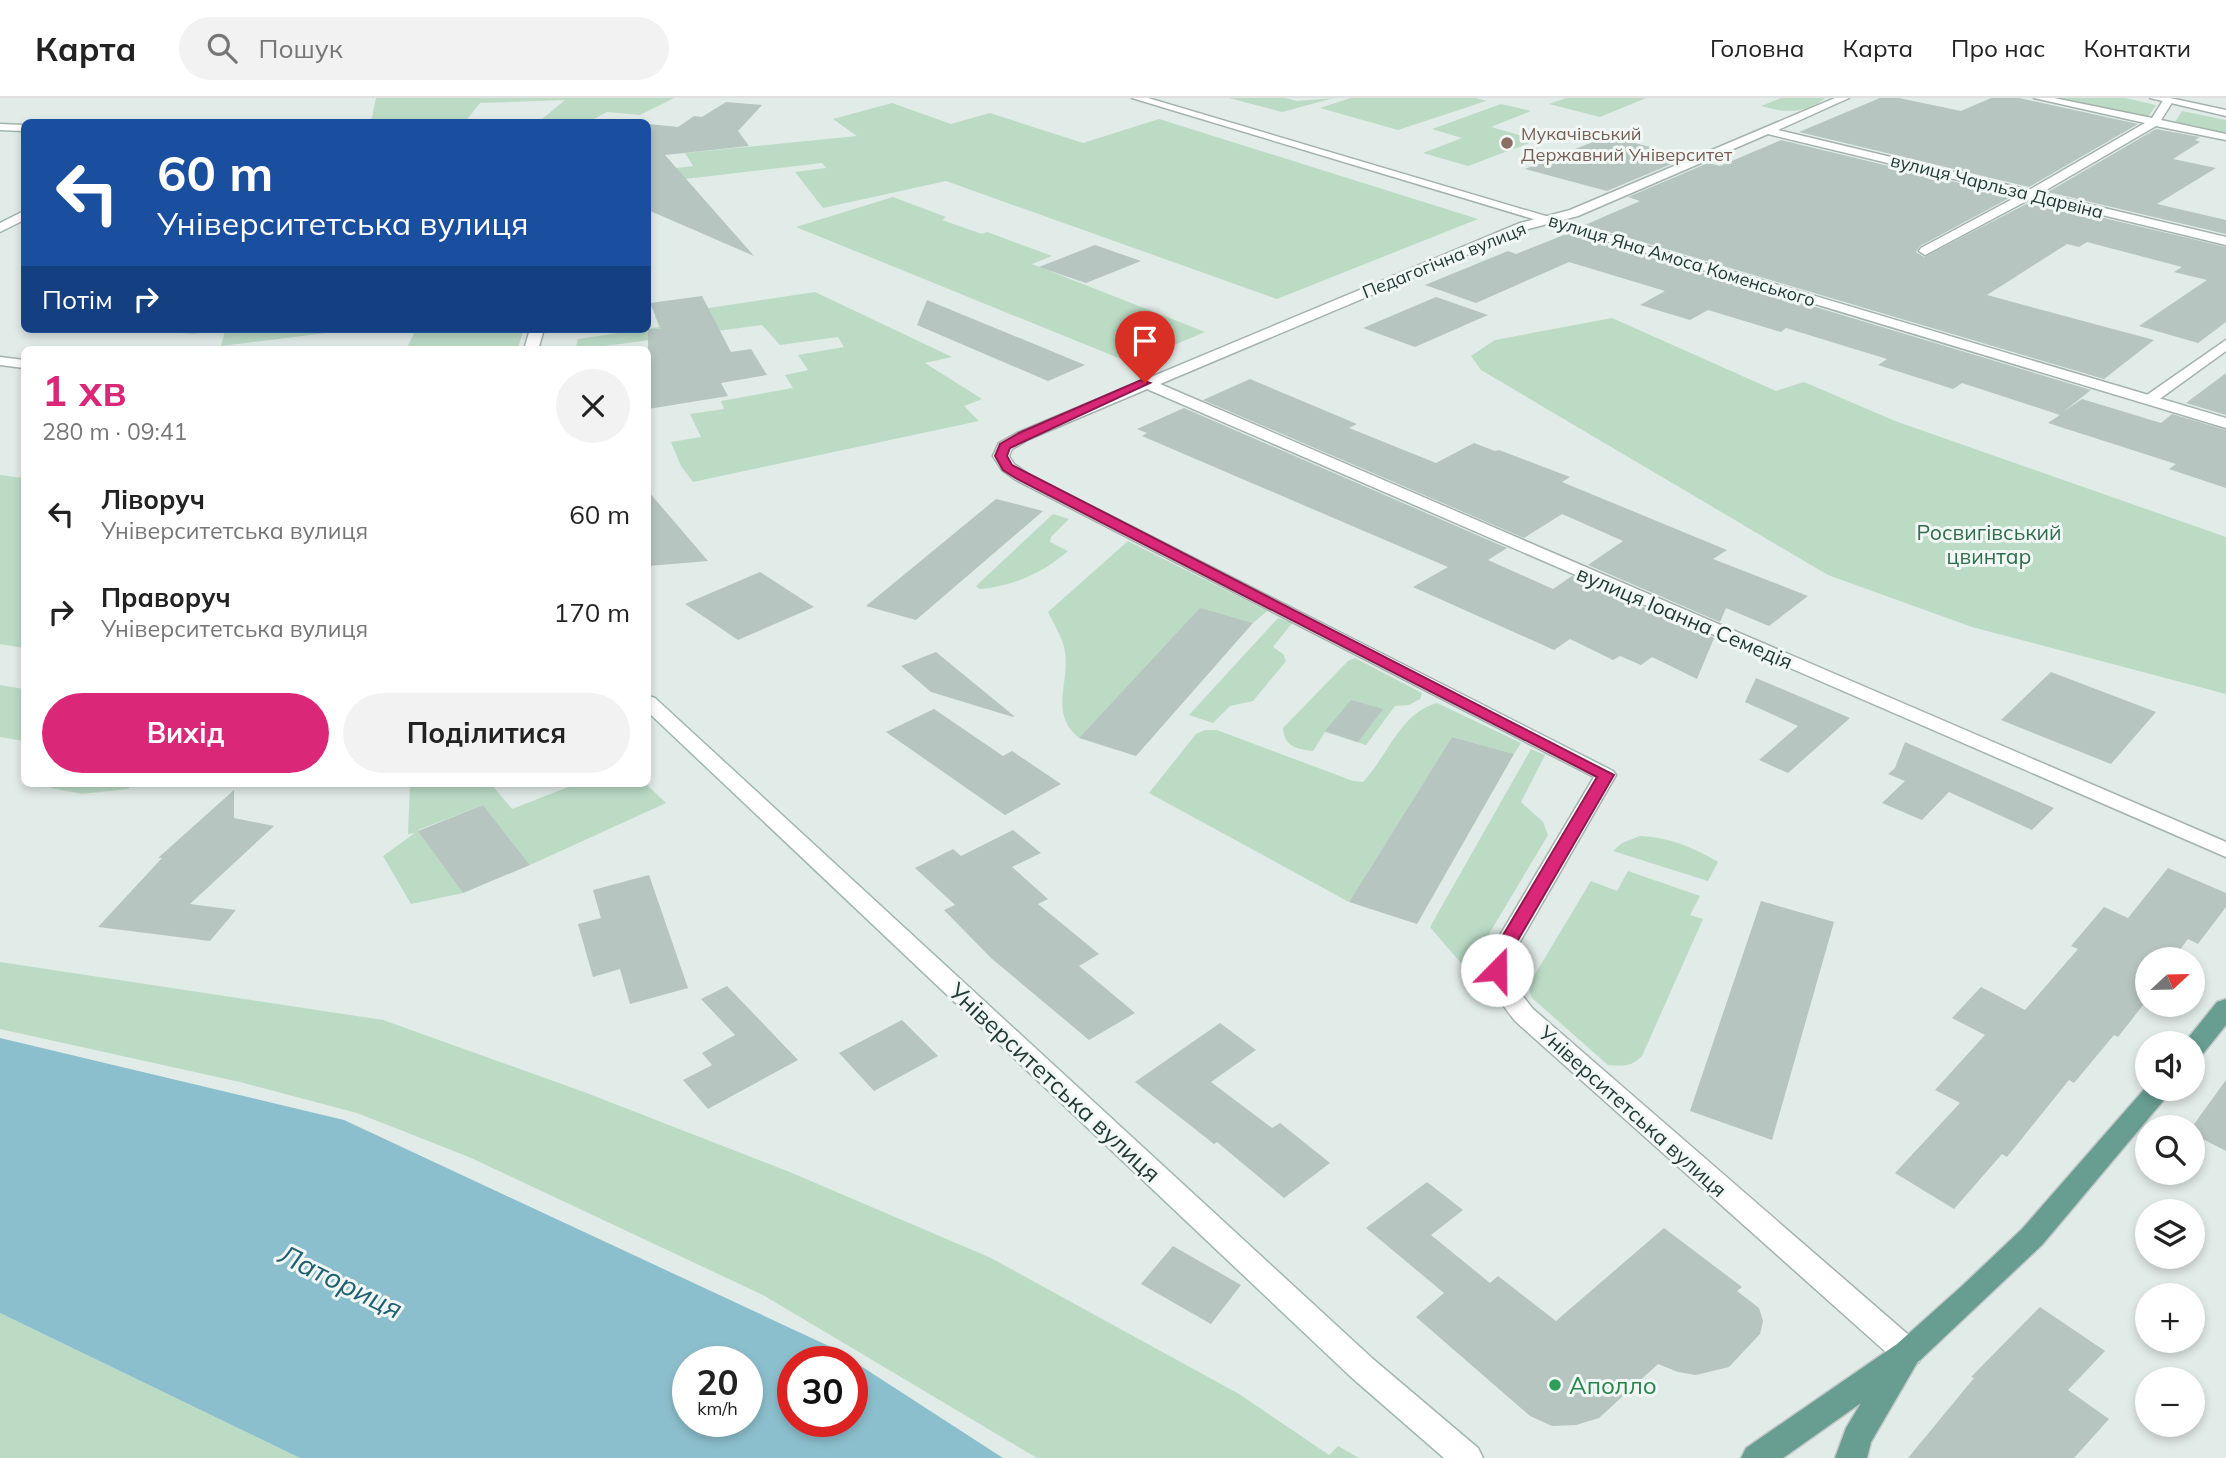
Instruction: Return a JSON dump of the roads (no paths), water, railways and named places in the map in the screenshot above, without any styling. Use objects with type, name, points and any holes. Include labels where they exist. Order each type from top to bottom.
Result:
[{"type":"main road","points":[[2205,1034],[2226,1008]]},
{"type":"main road","points":[[1758,1458],[1908,1353],[2032,1237],[2150,1101]]},
{"type":"main road","points":[[1851,1458],[1857,1438],[1908,1353]]},
{"type":"street","name":"вулиця Яна Амоса Коменського","points":[[1137,98],[2226,423]]},
{"type":"street","name":"Педагогічна вулиця","points":[[1153,379],[1524,226],[1550,221],[1844,98]]},
{"type":"street","points":[[2039,98],[2226,137]]},
{"type":"street","points":[[1925,251],[2031,194],[2155,122],[2162,99],[2226,113]]},
{"type":"street","points":[[0,127],[21,128]]},
{"type":"street","name":"вулиця Чарльза Дарвіна","points":[[1768,131],[2226,241]]},
{"type":"street","points":[[0,228],[21,217]]},
{"type":"street","points":[[2149,400],[2226,344]]},
{"type":"street","points":[[0,361],[21,364]]},
{"type":"street","name":"вулиця Іоанна Семедія","points":[[1153,379],[2226,850]]},
{"type":"street","name":"Університетська вулиця","points":[[1153,379],[1023,436],[1005,446],[1001,456],[1008,467],[1022,477],[1606,775],[1502,952],[1497,970],[1506,992],[1524,1015],[1908,1353]]},
{"type":"street","name":"Університетська вулиця","points":[[651,705],[1362,1368],[1467,1458]]},
{"type":"water","name":"Латориця","points":[[0,1038],[344,1120],[829,1346],[777,1346],[777,1437],[868,1437],[868,1371],[1003,1458],[300,1458],[0,1313]]},
{"type":"place","name":"Мукачівський Державний Університет","points":[[1507,143]]},
{"type":"place","name":"Аполло","points":[[1555,1385]]},
{"type":"park label","name":"Росвигівський цвинтар","points":[[1989,544]]}]
